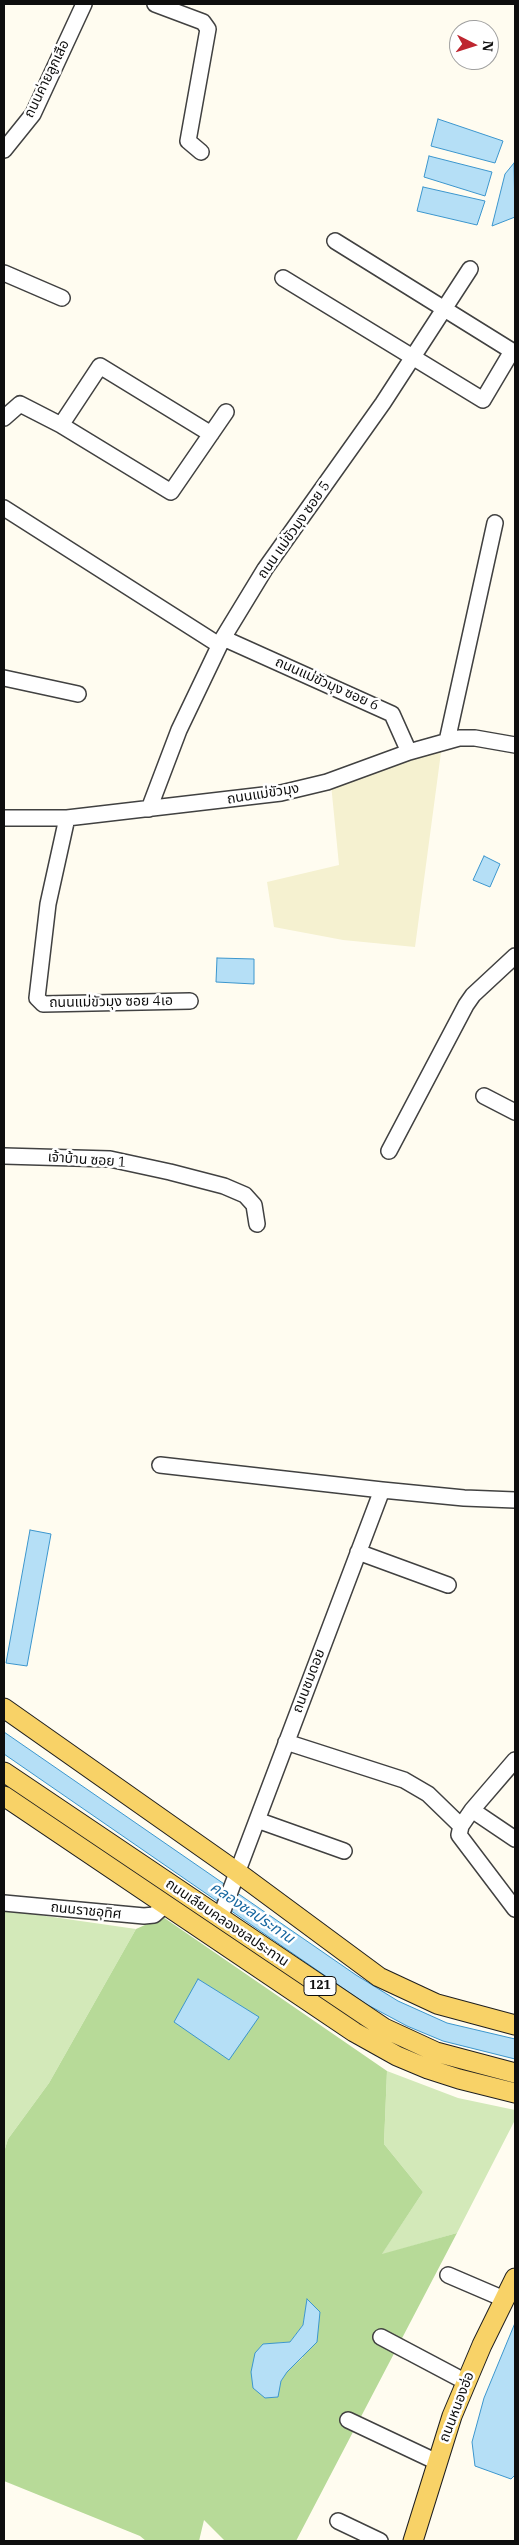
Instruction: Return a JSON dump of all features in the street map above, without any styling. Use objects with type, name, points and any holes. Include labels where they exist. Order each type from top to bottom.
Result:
[{"type":"main road","points":[[4,1708],[237,1872],[350,1957],[397,1987],[437,2004],[515,2025]]},
{"type":"main road","name":"ถนนเลียบคลองชลประทาน","points":[[4,1772],[384,2028],[436,2052],[515,2073]]},
{"type":"main road","name":"ถนนเลียบคลองชลประทาน","points":[[4,1796],[354,2032],[398,2056],[459,2079],[515,2093]]},
{"type":"main road","points":[[165,1905],[176,1888]]},
{"type":"main road","name":"ถนนหนองฮ่อ","points":[[413,2541],[437,2462],[466,2382],[515,2278]]},
{"type":"street","name":"ถนนค่ายลูกเสือ","points":[[4,150],[33,114],[84,4]]},
{"type":"street","points":[[155,4],[203,22],[208,29],[188,141],[200,152]]},
{"type":"street","points":[[282,278],[484,400],[512,351],[335,242]]},
{"type":"street","name":"ถนน แม่ขัวมุง ซอย 5","points":[[149,809],[179,730],[221,641],[265,569],[414,358],[470,269]]},
{"type":"street","points":[[4,273],[62,298]]},
{"type":"street","points":[[61,425],[100,366],[211,434]]},
{"type":"street","points":[[4,418],[20,404],[61,425],[171,492],[226,412]]},
{"type":"street","name":"ถนนแม่ขัวมุง ซอย 6","points":[[4,508],[221,641],[392,714],[409,752]]},
{"type":"street","points":[[447,741],[495,523]]},
{"type":"street","points":[[4,678],[78,694]]},
{"type":"street","name":"ถนนแม่ขัวมุง","points":[[4,818],[67,818],[281,793],[327,782],[409,752],[447,741],[475,738],[515,746]]},
{"type":"street","name":"ถนนแม่ขัวมุง ซอย 4เอ","points":[[67,818],[48,904],[37,998],[43,1004],[190,1001]]},
{"type":"street","points":[[389,1151],[466,1004],[472,995],[515,956]]},
{"type":"street","points":[[484,1096],[515,1112]]},
{"type":"street","name":"เจ้าบ้าน ซอย 1","points":[[4,1156],[110,1159],[224,1186],[245,1195],[254,1205],[257,1224]]},
{"type":"street","points":[[160,1465],[382,1490],[464,1498],[515,1500]]},
{"type":"street","name":"ถนนชมดอย","points":[[220,1918],[382,1490]]},
{"type":"street","points":[[358,1552],[448,1584]]},
{"type":"street","points":[[286,1742],[404,1780],[428,1794],[461,1826]]},
{"type":"street","points":[[515,1760],[472,1810],[461,1826],[460,1835],[515,1909]]},
{"type":"street","points":[[472,1810],[515,1839]]},
{"type":"street","points":[[256,1820],[344,1851]]},
{"type":"street","name":"ถนนราชอุทิศ","points":[[4,1902],[144,1916],[154,1915],[165,1905]]},
{"type":"street","points":[[448,2275],[504,2299]]},
{"type":"street","points":[[381,2337],[466,2382]]},
{"type":"street","points":[[348,2420],[437,2462]]},
{"type":"street","points":[[338,2521],[380,2541]]},
{"type":"shaded area","points":[[442,745],[415,947],[343,940],[274,927],[267,882],[339,865],[331,784]]},
{"type":"green space","points":[[4,1910],[136,1929],[49,2083],[8,2139],[4,2152]]},
{"type":"green space","points":[[163,1917],[387,2071],[384,2144],[423,2192],[382,2254],[457,2233],[296,2541],[225,2541],[204,2520],[199,2541],[146,2541],[140,2536],[4,2481],[4,2152],[8,2139],[49,2083],[136,1929]],"holes":[[[307,2300],[303,2357],[287,2372],[281,2381],[277,2343],[290,2342],[303,2325]]]},
{"type":"green space","points":[[387,2071],[458,2098],[515,2110],[515,2120],[457,2233],[381,2255],[423,2192],[384,2144]]},
{"type":"water","points":[[438,119],[503,141],[495,163],[431,146]]},
{"type":"water","points":[[429,156],[492,172],[485,196],[424,177]]},
{"type":"water","points":[[514,163],[515,217],[492,226],[505,174]]},
{"type":"water","points":[[423,187],[485,201],[477,225],[417,211]]},
{"type":"water","points":[[484,856],[500,864],[490,887],[473,880]]},
{"type":"water","points":[[217,958],[254,959],[254,984],[216,982]]},
{"type":"water","points":[[30,1530],[51,1534],[27,1666],[6,1663]]},
{"type":"water","name":"คลองชลประทาน","points":[[4,1732],[356,1975],[398,2001],[447,2023],[515,2039],[515,2059],[443,2041],[407,2026],[366,2004],[4,1754]]},
{"type":"water","points":[[198,1979],[259,2017],[229,2060],[174,2022]]},
{"type":"water","points":[[307,2299],[320,2312],[317,2342],[287,2372],[281,2381],[278,2397],[265,2398],[253,2388],[251,2372],[255,2353],[263,2344],[290,2342],[303,2325]]},
{"type":"water","points":[[515,2323],[515,2475],[511,2479],[475,2466],[472,2442],[484,2398]]}]
